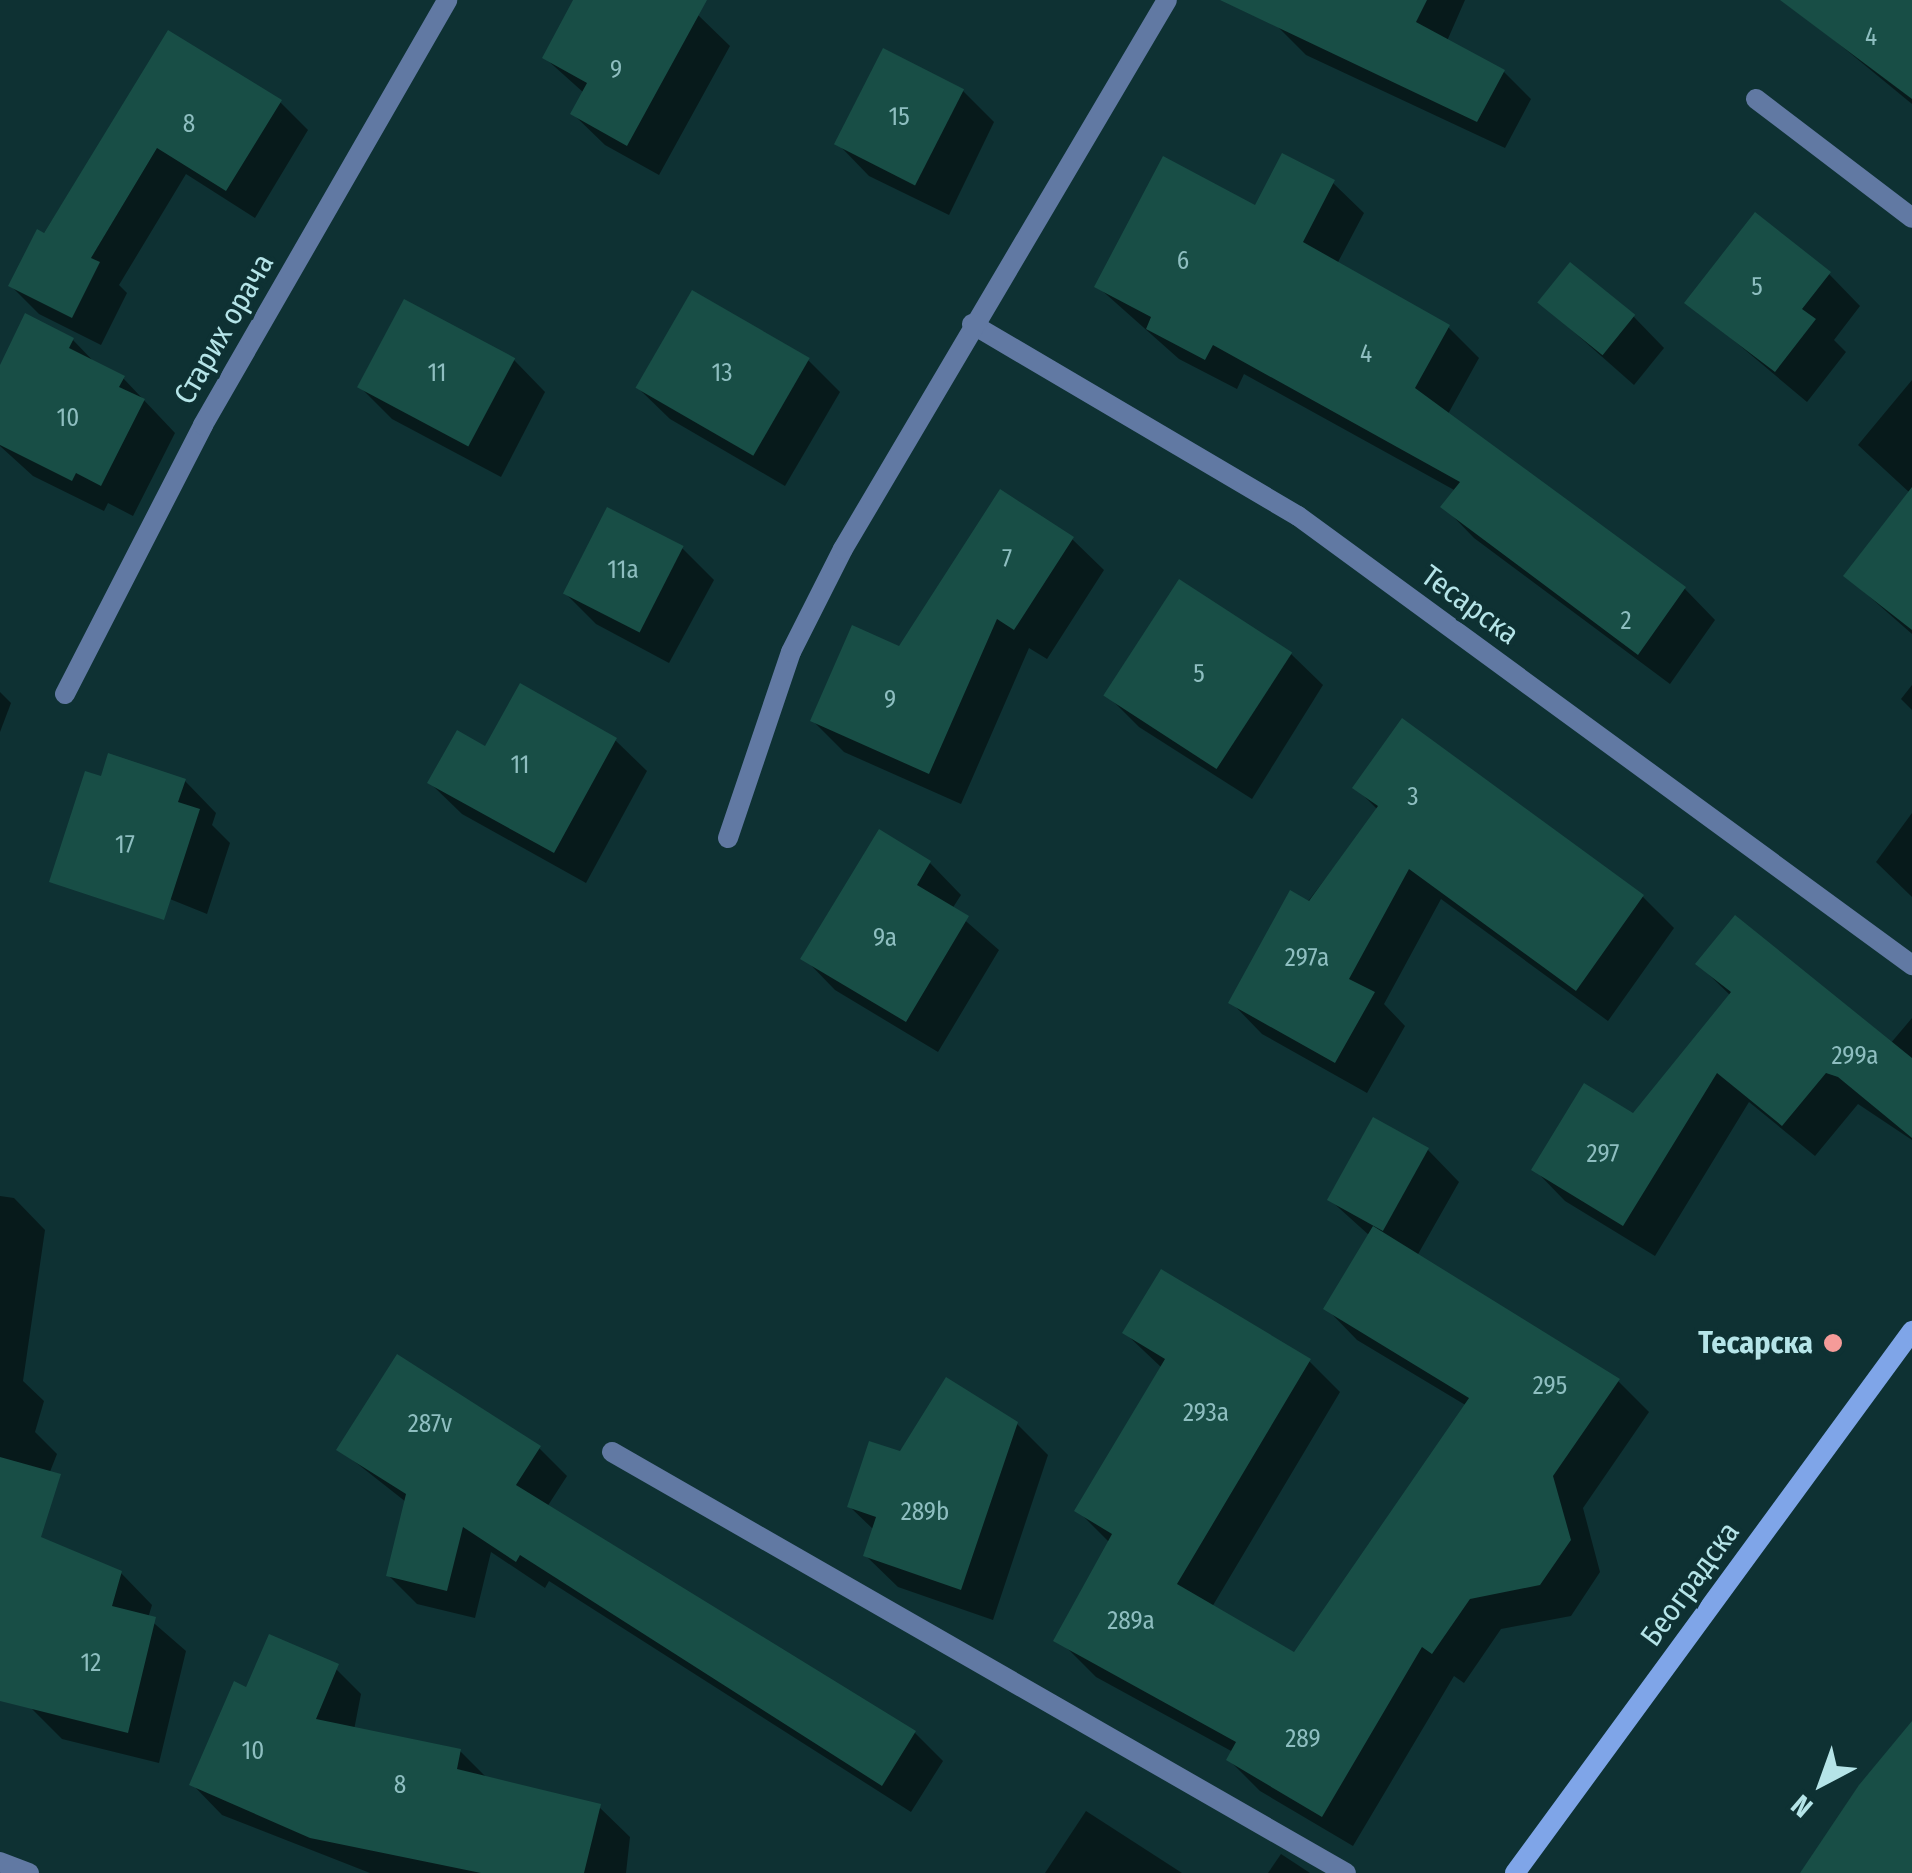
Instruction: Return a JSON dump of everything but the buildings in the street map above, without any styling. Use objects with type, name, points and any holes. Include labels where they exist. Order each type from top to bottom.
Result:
[{"type":"main road","name":"Београдска","points":[[1515,1873],[1912,1330]]},
{"type":"street","name":"Старих орача","points":[[65,694],[204,425],[447,0]]},
{"type":"street","points":[[728,838],[791,652],[972,324],[1167,0]]},
{"type":"street","points":[[1756,99],[1912,218]]},
{"type":"street","name":"Тесарска","points":[[972,324],[1298,516],[1912,965]]},
{"type":"street","points":[[612,1452],[1346,1873]]},
{"type":"street","points":[[0,1862],[29,1873]]},
{"type":"place","name":"Тесарска","points":[[1833,1343]]}]
